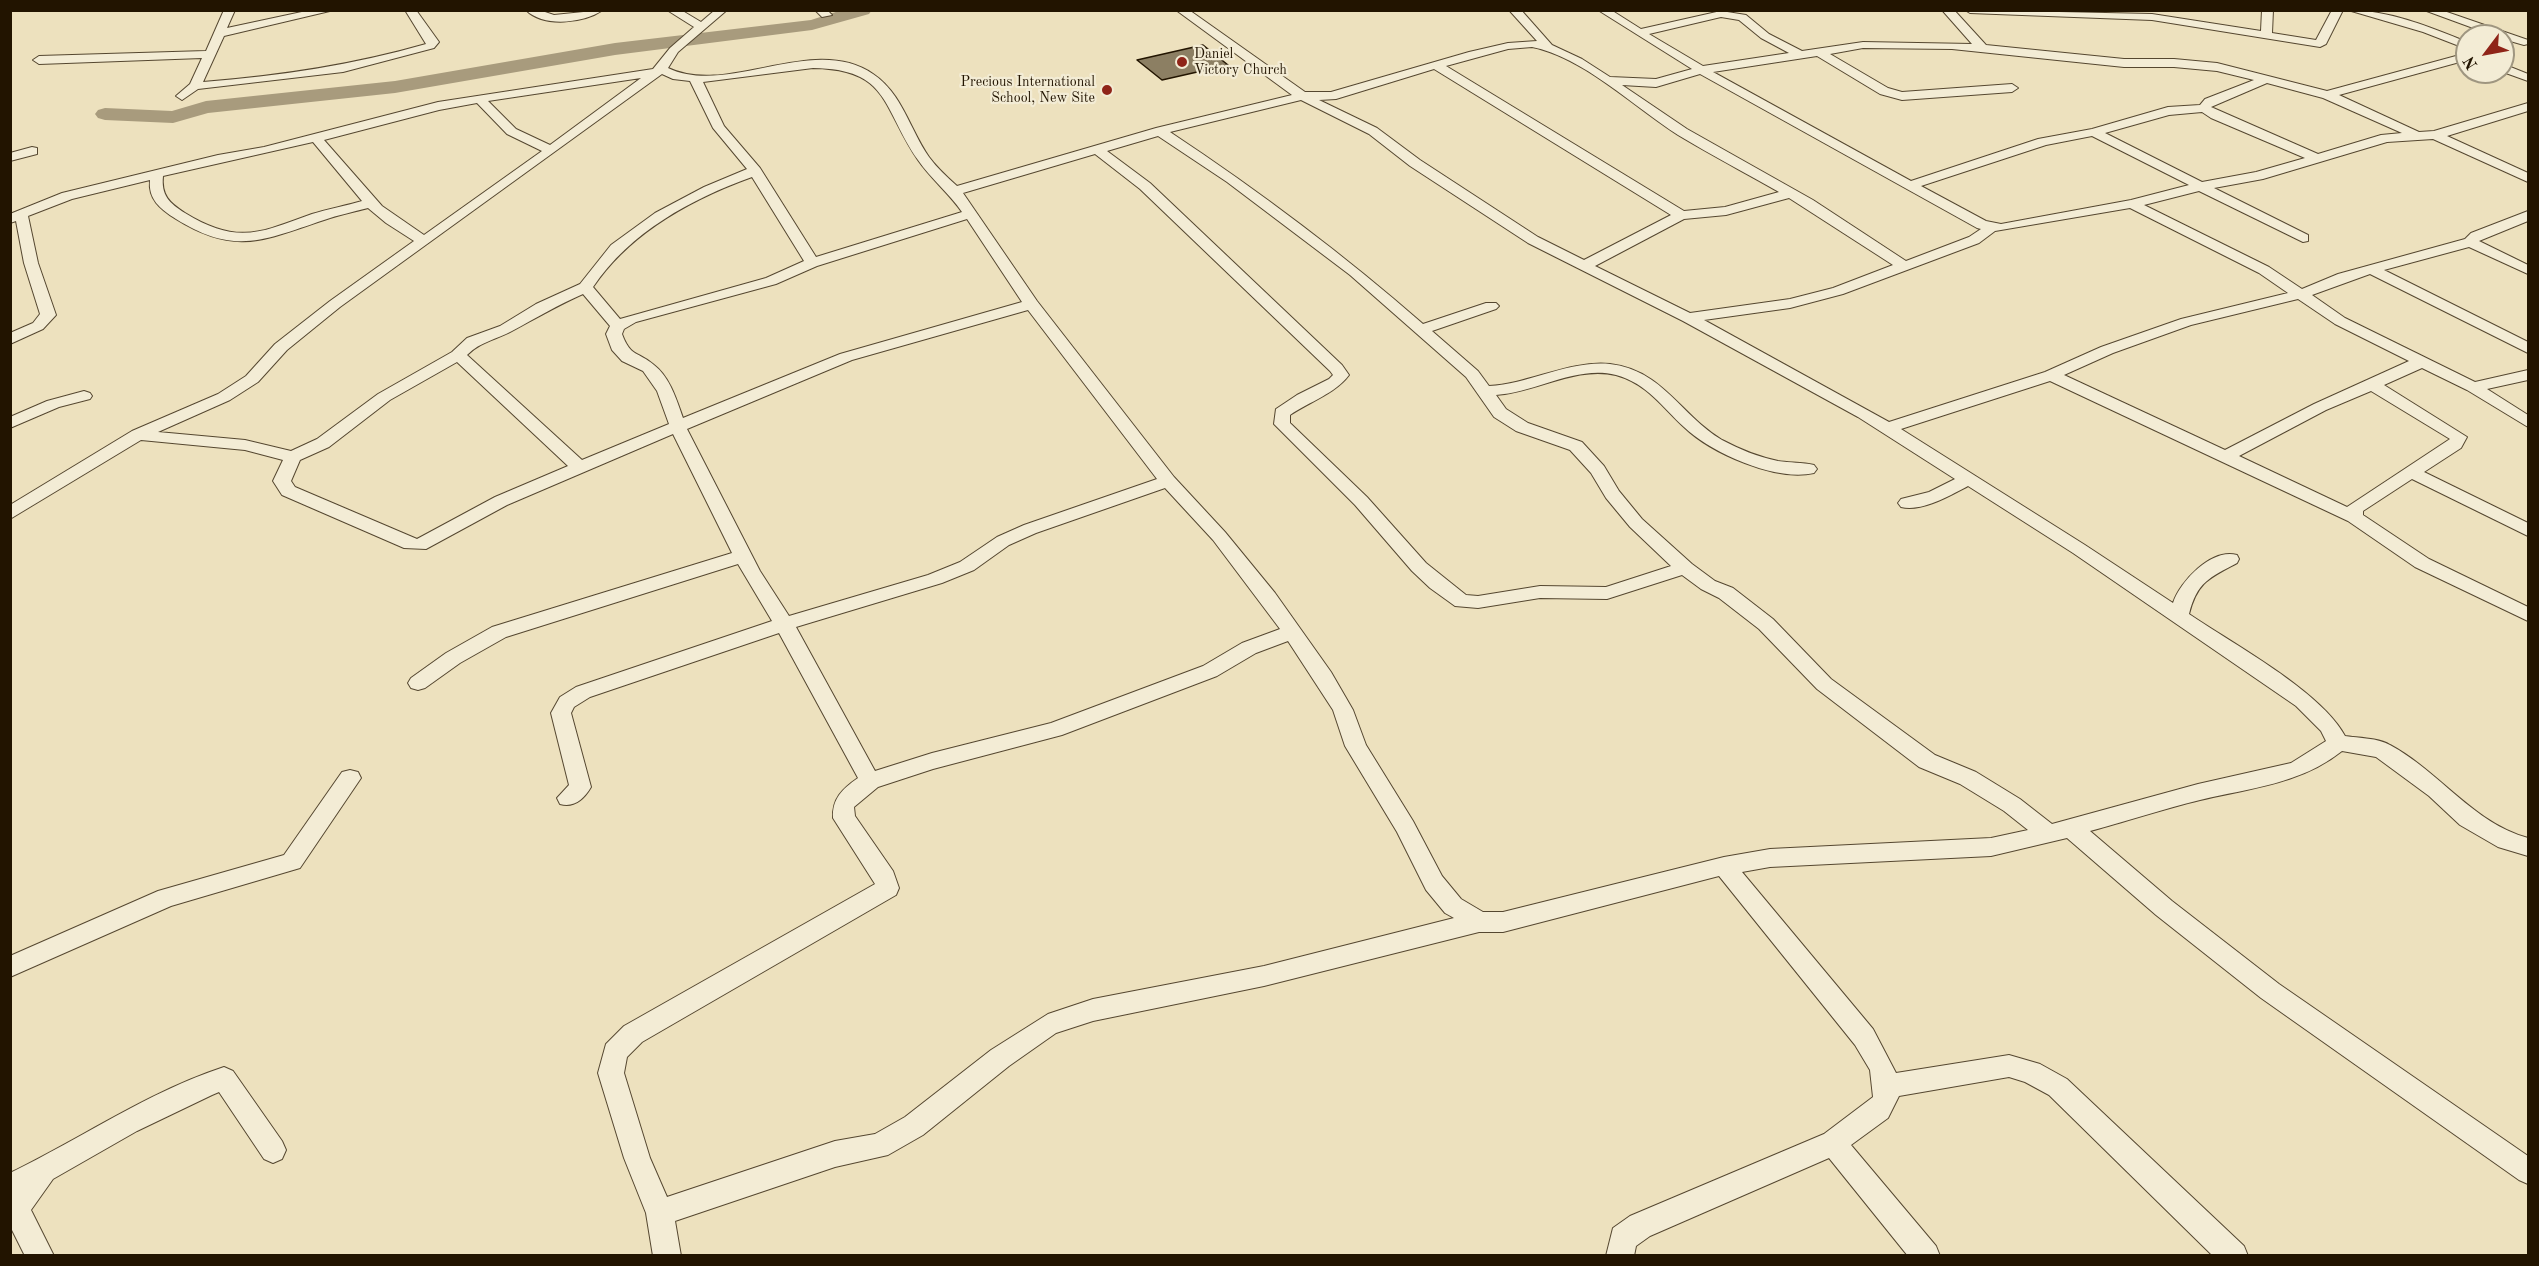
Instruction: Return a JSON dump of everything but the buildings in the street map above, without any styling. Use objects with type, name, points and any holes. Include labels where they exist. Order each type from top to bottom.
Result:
[{"type":"street","points":[[182,96],[195,86],[230,10]]},
{"type":"street","points":[[220,33],[328,10]]},
{"type":"street","points":[[195,86],[247,82],[375,63],[430,46],[433,42],[410,10]]},
{"type":"street","points":[[531,10],[539,18],[551,20],[598,10]]},
{"type":"street","points":[[672,10],[700,26]]},
{"type":"street","points":[[10,513],[138,435],[252,380],[281,347],[423,240],[552,150],[658,71],[686,39],[722,10]]},
{"type":"street","points":[[1181,10],[1302,96],[1373,131],[1415,163],[1533,240],[1688,318],[1887,428],[1968,479],[2179,616],[2303,701],[2329,726],[2338,743]]},
{"type":"street","points":[[1514,10],[1548,47]]},
{"type":"street","points":[[1603,10],[1702,70],[1990,228]]},
{"type":"street","points":[[1638,33],[1746,10]]},
{"type":"street","points":[[1947,10],[1982,48]]},
{"type":"street","points":[[1970,10],[2152,17],[2317,44],[2322,43],[2338,10]]},
{"type":"street","points":[[2266,34],[2268,10]]},
{"type":"street","points":[[2353,10],[2427,30],[2455,41]]},
{"type":"street","points":[[2429,10],[2526,41]]},
{"type":"street","points":[[1734,14],[1742,17],[1765,36],[1799,54]]},
{"type":"street","points":[[955,191],[1160,131],[1302,96],[1332,96],[1508,46],[1532,44],[1548,47],[1578,61],[1683,132],[1791,194],[1904,266]]},
{"type":"street","points":[[1610,81],[1656,83],[1702,70],[1818,51],[1887,44],[1982,48],[2124,63],[2200,64],[2327,95],[2374,114],[2417,136]]},
{"type":"street","points":[[2317,44],[2322,58]]},
{"type":"street","points":[[1818,51],[1884,91],[1902,96],[2012,88]]},
{"type":"street","points":[[39,60],[208,54]]},
{"type":"street","points":[[2327,95],[2455,59]]},
{"type":"street","points":[[10,339],[38,326],[48,315],[31,263],[26,228],[16,217],[67,196],[316,138],[370,122],[480,99],[658,71],[695,78],[817,65],[845,64],[861,70],[882,87],[904,120],[923,157],[955,191],[1031,304],[1168,481],[1219,536],[1324,676],[1343,710],[1356,746],[1405,827],[1434,883],[1453,906],[1479,922]]},
{"type":"street","points":[[1436,65],[1681,215]]},
{"type":"street","points":[[695,78],[705,106],[719,128],[755,171],[812,263]]},
{"type":"street","points":[[2204,108],[2209,102],[2263,81]]},
{"type":"street","points":[[480,99],[505,129],[526,142],[552,150]]},
{"type":"street","points":[[1911,185],[2043,142],[2094,132],[2168,111],[2204,108],[2215,115],[2319,159]]},
{"type":"street","points":[[1688,318],[1790,303],[1838,291],[1974,240],[1990,228],[2071,217],[2201,186],[2235,181],[2319,159],[2386,138],[2436,135],[2527,108]]},
{"type":"street","points":[[1160,131],[1232,179],[1355,272],[1472,374],[1500,413],[1522,427],[1576,446],[1598,470],[1612,494],[1636,523],[1685,568],[1708,585],[1726,593],[1758,618],[1793,650],[1803,665],[1824,684],[1927,761],[1968,778],[2060,831],[2270,991],[2529,1170]]},
{"type":"street","points":[[2094,132],[2303,238]]},
{"type":"street","points":[[2436,135],[2529,178]]},
{"type":"street","points":[[316,138],[349,182],[371,203],[400,229],[423,240]]},
{"type":"street","points":[[1097,149],[1145,186],[1336,368],[1341,375],[1335,382],[1303,398],[1282,413],[1282,424],[1361,501],[1437,584],[1462,601],[1478,602],[1540,592],[1620,591],[1685,568]]},
{"type":"street","points":[[10,157],[32,151]]},
{"type":"street","points":[[138,435],[245,445],[292,457],[323,443],[384,397],[458,355],[472,341],[505,329],[541,307],[585,287],[593,272],[620,245],[658,218],[722,182],[755,171]]},
{"type":"street","points":[[158,174],[154,188],[159,201],[178,216],[212,232],[237,238],[274,234],[320,217],[371,203]]},
{"type":"street","points":[[1584,266],[1681,215],[1726,211],[1791,194]]},
{"type":"street","points":[[2132,204],[2240,257],[2302,294],[2321,311],[2473,387],[2529,422]]},
{"type":"street","points":[[870,781],[784,624],[751,572],[678,427],[665,392],[649,368],[628,358],[620,350],[614,334],[618,326],[631,320],[771,281],[812,263],[970,214]]},
{"type":"street","points":[[1887,428],[2051,375],[2107,350],[2186,322],[2302,294],[2343,277],[2470,242],[2476,236],[2515,223],[2529,214]]},
{"type":"street","points":[[2515,223],[2529,229]]},
{"type":"street","points":[[2470,242],[2529,270]]},
{"type":"street","points":[[2371,269],[2529,348]]},
{"type":"street","points":[[585,287],[618,326]]},
{"type":"street","points":[[292,457],[282,481],[288,491],[410,544],[420,545],[501,501],[846,357],[1031,304]]},
{"type":"street","points":[[1420,330],[1491,306]]},
{"type":"street","points":[[458,355],[580,467]]},
{"type":"street","points":[[2225,457],[2320,407],[2423,361]]},
{"type":"street","points":[[1484,391],[1500,392],[1591,370],[1610,369],[1634,377],[1671,402],[1691,425],[1724,449],[1788,469],[1808,469]]},
{"type":"street","points":[[2051,375],[2354,517],[2422,563],[2529,615]]},
{"type":"street","points":[[2473,387],[2529,375]]},
{"type":"street","points":[[2354,517],[2354,510],[2358,506],[2455,444],[2459,437],[2372,385]]},
{"type":"street","points":[[10,423],[53,404],[84,396]]},
{"type":"street","points":[[2411,472],[2529,530]]},
{"type":"street","points":[[1907,503],[1935,496],[1968,479]]},
{"type":"street","points":[[568,798],[580,787],[561,713],[567,702],[583,692],[784,624],[935,579],[967,566],[1003,541],[1030,529],[1168,481]]},
{"type":"street","points":[[418,683],[453,658],[499,632],[744,556]]},
{"type":"street","points":[[2179,616],[2184,593],[2192,580],[2230,559]]},
{"type":"street","points":[[667,1256],[660,1213],[637,1158],[611,1073],[615,1052],[633,1034],[888,888],[885,878],[844,818],[843,805],[855,791],[870,781],[932,761],[1055,730],[1210,670],[1249,648],[1292,632]]},
{"type":"street","points":[[660,1213],[835,1154],[879,1146],[914,1126],[1000,1058],[1047,1025],[1093,1010],[1264,976],[1479,922],[1503,922],[1724,866],[1770,858],[1991,847],[2060,831],[2198,792],[2296,770],[2319,758],[2338,743],[2382,750],[2437,790],[2469,819],[2505,841],[2529,848]]},
{"type":"street","points":[[10,967],[166,898],[292,862],[350,778]]},
{"type":"street","points":[[1620,1256],[1623,1238],[1640,1226],[1833,1143],[1882,1106],[1887,1086],[1880,1062],[1864,1036],[1724,866]]},
{"type":"street","points":[[1887,1086],[2009,1066],[2031,1072],[2058,1087],[2234,1256]]},
{"type":"street","points":[[40,1256],[12,1200],[44,1170],[128,1122],[206,1085],[224,1079],[273,1150]]},
{"type":"street","points":[[1833,1143],[1926,1256]]},
{"type":"waterway","points":[[105,114],[173,117],[206,107],[395,87],[615,49],[730,33],[812,25],[863,10]]},
{"type":"place","name":"Daniel Victory Church","points":[[1182,62]]},
{"type":"place","name":"Precious International School, New Site","points":[[1107,90]]}]
